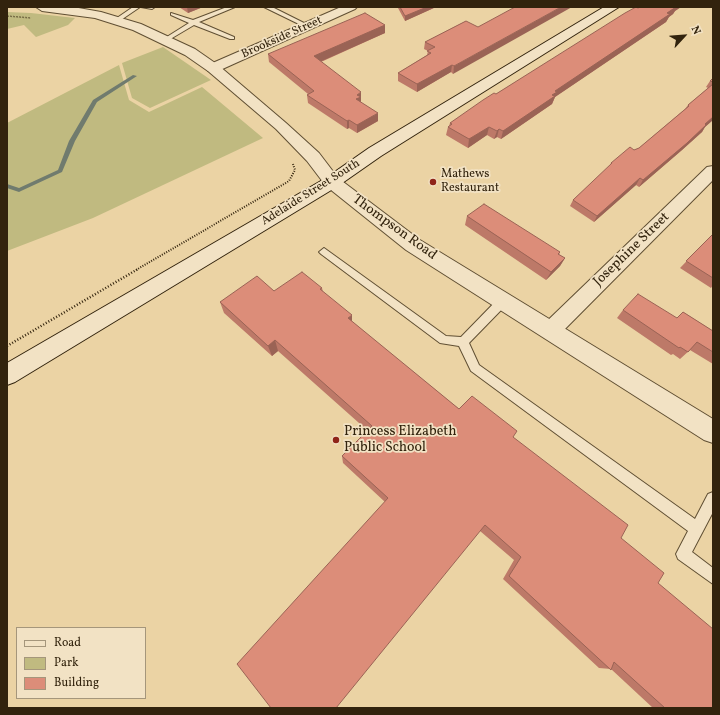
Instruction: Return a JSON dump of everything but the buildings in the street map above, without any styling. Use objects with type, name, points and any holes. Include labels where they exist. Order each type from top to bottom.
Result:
[{"type":"street","name":"Thompson Road","points":[[42,7],[64,9],[137,27],[190,52],[213,68],[281,126],[313,157],[332,182],[413,245],[713,432]]},
{"type":"street","name":"Brookside Street","points":[[213,68],[351,7]]},
{"type":"street","name":"Adelaide Street South","points":[[7,375],[332,182],[375,152],[613,7]]},
{"type":"street","name":"Josephine Street","points":[[551,330],[713,171]]},
{"type":"lane","points":[[116,21],[137,7]]},
{"type":"lane","points":[[144,7],[152,7]]},
{"type":"lane","points":[[165,40],[194,22],[232,7]]},
{"type":"lane","points":[[267,7],[307,26]]},
{"type":"lane","points":[[173,14],[232,38]]},
{"type":"lane","points":[[324,252],[444,340],[463,342]]},
{"type":"lane","points":[[463,342],[503,301]]},
{"type":"lane","points":[[463,342],[476,368],[697,529]]},
{"type":"lane","points":[[713,500],[683,554],[713,577]]},
{"type":"path","points":[[7,16],[31,18]]},
{"type":"path","points":[[7,346],[289,181],[295,170],[291,160]]},
{"type":"green space","points":[[7,12],[75,18],[68,25],[36,37],[24,25],[7,29]]},
{"type":"green space","points":[[163,47],[211,80],[150,108],[132,98],[122,63]]},
{"type":"green space","points":[[119,65],[129,100],[149,112],[202,87],[263,138],[93,218],[7,251],[7,123]]},
{"type":"waterway","points":[[7,186],[19,190],[60,171],[72,141],[95,101],[135,76]]},
{"type":"place","name":"Mathews Restaurant","points":[[433,182]]},
{"type":"place","name":"Princess Elizabeth Public School","points":[[336,440]]}]
